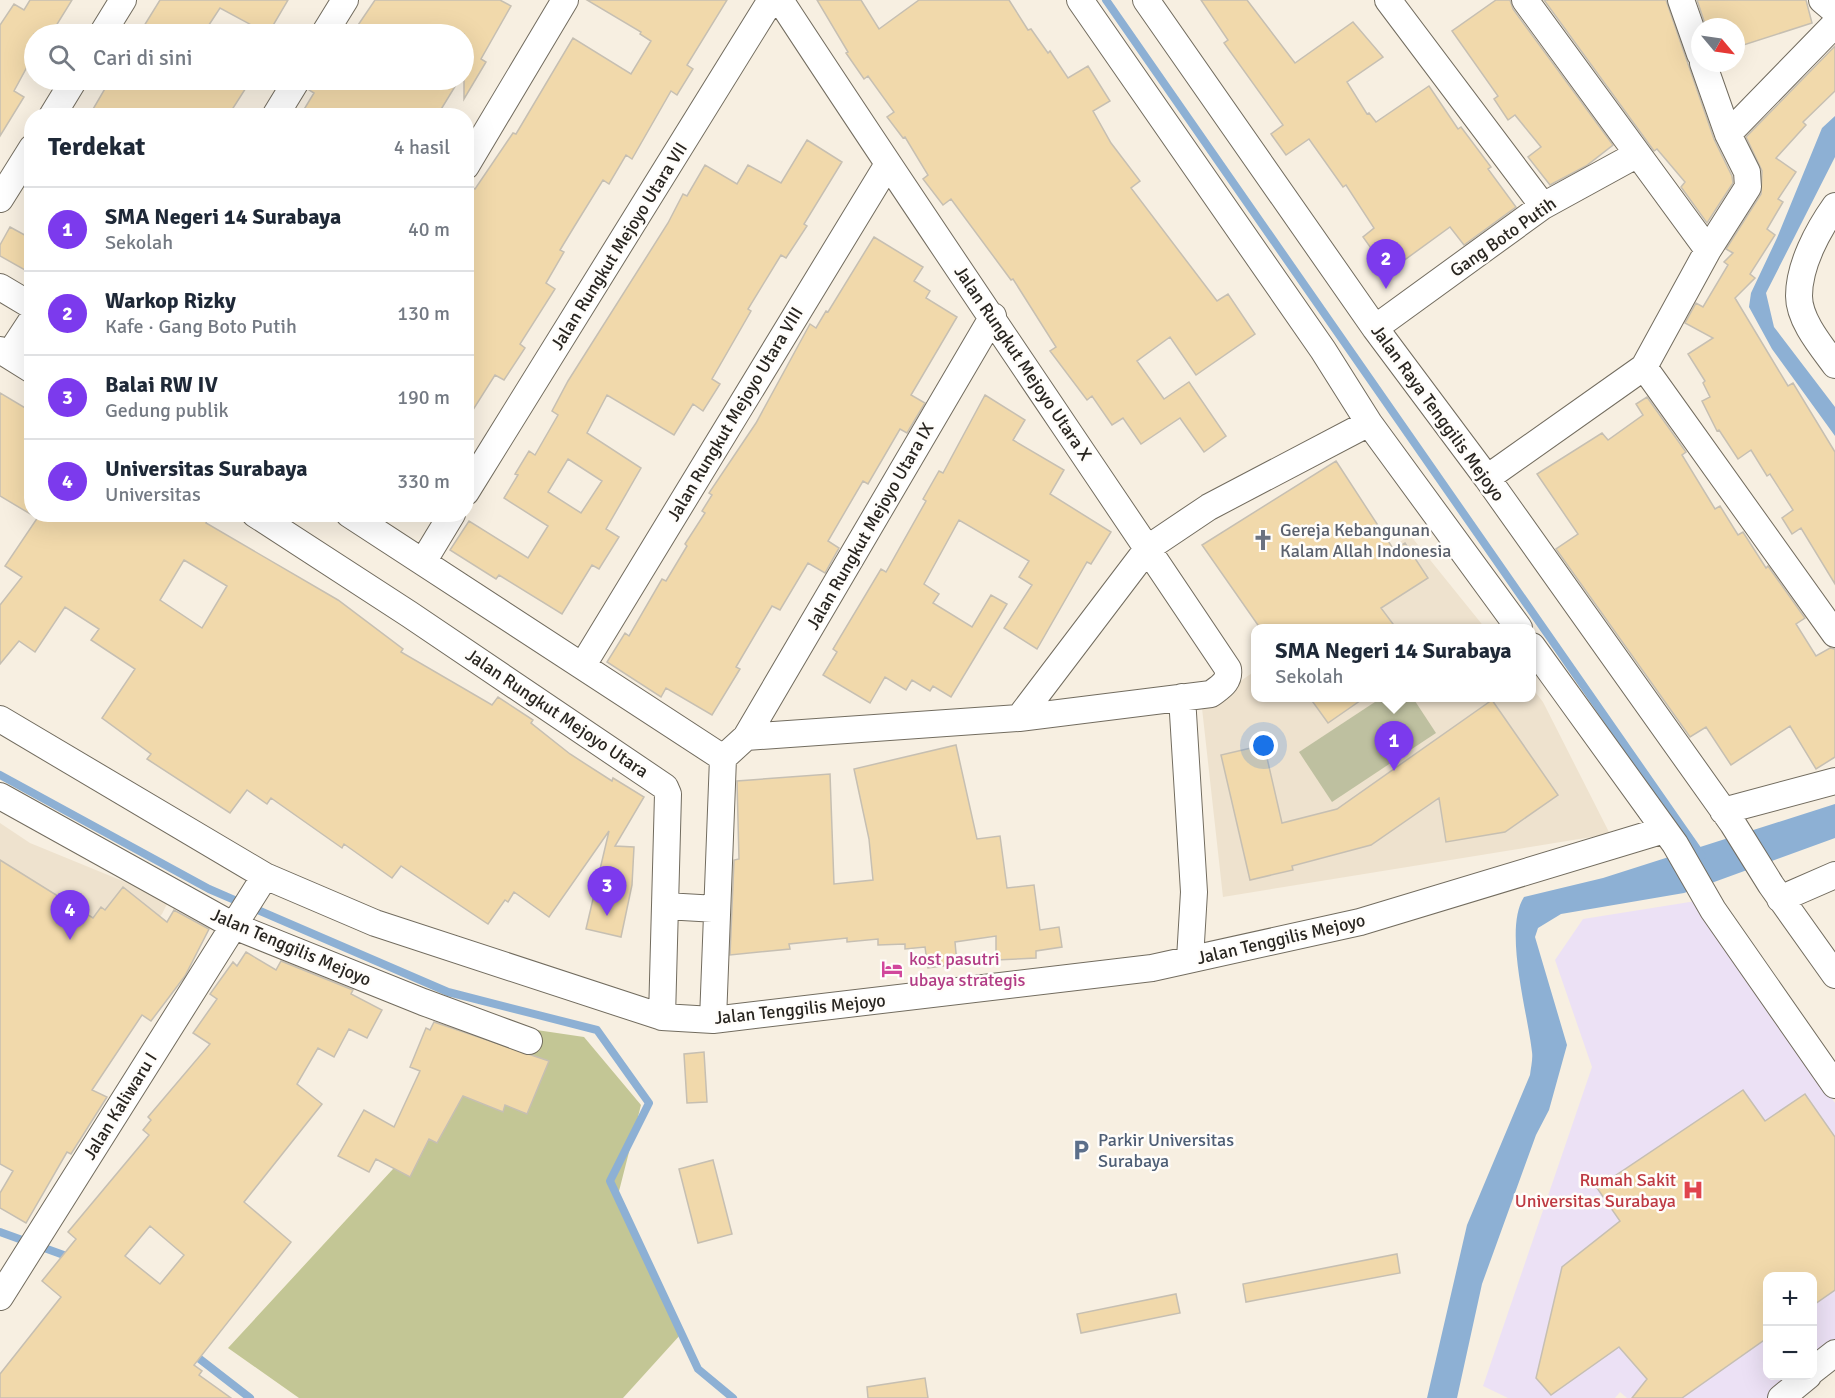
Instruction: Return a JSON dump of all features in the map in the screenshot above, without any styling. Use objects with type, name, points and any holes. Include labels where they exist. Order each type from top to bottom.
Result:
[{"type":"street","points":[[108,24],[123,0]]},
{"type":"street","points":[[330,24],[345,0]]},
{"type":"street","points":[[474,153],[565,0]]},
{"type":"street","name":"Jalan Rungkut Mejoyo Utara VII","points":[[474,479],[771,0]]},
{"type":"street","name":"Jalan Rungkut Mejoyo Utara X","points":[[780,0],[1228,669],[1228,679],[1211,694],[1182,697]]},
{"type":"street","points":[[1080,0],[1316,340],[1369,423],[1517,624]]},
{"type":"street","name":"Jalan Raya Tenggilis Mejoyo","points":[[1146,0],[1375,328],[1487,478],[1728,817],[1775,892],[1835,975]]},
{"type":"street","points":[[1525,0],[1636,155],[1708,250]]},
{"type":"street","points":[[1681,0],[1691,28]]},
{"type":"street","points":[[1822,0],[1835,11]]},
{"type":"street","points":[[1391,1],[1543,206]]},
{"type":"street","points":[[1728,134],[1835,24]]},
{"type":"street","points":[[1487,478],[1644,367],[1708,250],[1748,187],[1747,172],[1728,134],[1706,72]]},
{"type":"street","points":[[57,108],[68,90]]},
{"type":"street","points":[[280,108],[291,90]]},
{"type":"street","name":"Gang Boto Putih","points":[[1375,328],[1543,206],[1636,155]]},
{"type":"street","points":[[0,199],[24,161]]},
{"type":"street","name":"Jalan Rungkut Mejoyo Utara VIII","points":[[583,665],[888,164]]},
{"type":"street","points":[[1835,206],[1817,235],[1803,273],[1799,297],[1814,334],[1835,365]]},
{"type":"street","points":[[0,287],[24,301]]},
{"type":"street","name":"Jalan Rungkut Mejoyo Utara IX","points":[[747,737],[993,316]]},
{"type":"street","points":[[24,329],[4,353],[24,365]]},
{"type":"street","points":[[1644,367],[1835,634]]},
{"type":"street","points":[[1019,718],[1148,548],[1209,507],[1369,423]]},
{"type":"street","name":"Jalan Rungkut Mejoyo Utara","points":[[267,522],[658,780],[668,794],[662,1017]]},
{"type":"street","points":[[361,522],[723,758]]},
{"type":"street","points":[[423,562],[447,522]]},
{"type":"street","points":[[1536,652],[1670,837],[1713,910],[1835,1085]]},
{"type":"street","points":[[712,1020],[723,758],[747,737],[1019,718],[1182,697],[1194,892],[1190,959]]},
{"type":"street","name":"Jalan Tenggilis Mejoyo","points":[[0,719],[261,882],[375,923],[662,1017],[712,1020],[1152,968],[1360,922],[1670,837]]},
{"type":"street","points":[[1728,817],[1835,781]]},
{"type":"street","name":"Jalan Tenggilis Mejoyo","points":[[0,796],[238,921],[423,1002],[529,1041]]},
{"type":"street","points":[[1775,892],[1835,875]]},
{"type":"street","name":"Jalan Tenggilis Mejoyo","points":[[238,921],[261,882]]},
{"type":"street","points":[[665,906],[717,909]]},
{"type":"street","name":"Jalan Kaliwaru I","points":[[0,1297],[238,921]]},
{"type":"street","points":[[1817,1367],[1835,1353]]},
{"type":"street","points":[[1781,1398],[1803,1380]]},
{"type":"shaded area","points":[[1410,535],[1482,624],[1278,624]]},
{"type":"shaded area","points":[[1251,674],[1251,702],[1536,702],[1536,693],[1543,702],[1610,834],[1223,897],[1202,708]]},
{"type":"shaded area","points":[[0,823],[30,843],[169,900],[162,914],[101,985],[0,1042]]},
{"type":"shaded area","name":"Rumah Sakit Universitas Surabaya","points":[[1696,901],[1835,1103],[1835,1345],[1817,1360],[1817,1272],[1763,1272],[1763,1380],[1793,1380],[1770,1398],[1627,1398],[1620,1392],[1615,1398],[1508,1398],[1483,1386],[1592,1067],[1555,960],[1583,919]]},
{"type":"green space","points":[[1375,702],[1416,702],[1436,733],[1332,802],[1299,752]]},
{"type":"green space","points":[[523,1028],[584,1037],[641,1105],[617,1199],[681,1334],[623,1398],[299,1398],[228,1348]]},
{"type":"water","points":[[1835,116],[1835,157],[1766,293],[1774,327],[1835,407],[1835,436],[1772,349],[1749,307],[1751,293],[1777,238],[1822,128]]},
{"type":"water","points":[[1835,804],[1835,838],[1684,893],[1561,914],[1538,928],[1535,937],[1567,1045],[1549,1110],[1536,1135],[1482,1284],[1457,1398],[1427,1398],[1467,1225],[1530,1075],[1532,1052],[1516,950],[1518,911],[1524,897],[1603,878]]},
{"type":"building","points":[[30,0],[72,0],[57,24],[24,24],[24,72],[14,91],[24,97],[0,136],[0,25],[14,4],[24,10]]},
{"type":"building","points":[[160,0],[288,0],[274,24],[250,24],[220,8],[210,24],[145,24]]},
{"type":"building","points":[[375,0],[500,0],[511,6],[481,59],[486,62],[474,82],[474,24],[359,24]]},
{"type":"building","points":[[587,0],[727,0],[687,65],[693,69],[677,95],[671,91],[632,159],[626,155],[609,184],[603,180],[560,250],[564,252],[546,283],[555,289],[520,344],[525,348],[504,380],[495,375],[474,408],[474,188],[513,133],[516,134],[573,38],[631,74],[651,41],[640,34],[641,32]]},
{"type":"building","points":[[817,0],[861,0],[879,29],[919,0],[1009,0],[1028,30],[1031,29],[1048,53],[1050,51],[1068,78],[1088,66],[1110,101],[1093,111],[1111,143],[1140,181],[1131,188],[1217,301],[1228,294],[1255,334],[1196,375],[1170,337],[1137,361],[1164,399],[1189,382],[1226,436],[1204,452],[1180,418],[1141,444],[1123,418],[1112,425],[1092,396],[1087,400],[1050,351],[1056,347],[1013,279],[1011,280],[951,199],[943,205],[923,179],[928,175],[905,137],[903,138],[887,117],[894,112],[868,76],[864,79],[846,53],[848,52]]},
{"type":"building","points":[[1201,0],[1247,0],[1295,63],[1353,22],[1383,57],[1347,82],[1367,114],[1369,113],[1376,122],[1429,86],[1458,129],[1461,127],[1491,167],[1488,169],[1516,207],[1464,245],[1450,227],[1388,272],[1363,237],[1374,228],[1346,185],[1343,187],[1309,139],[1286,155],[1271,134],[1283,125],[1224,43],[1228,40]]},
{"type":"building","points":[[1496,0],[1510,0],[1513,9],[1613,145],[1586,166],[1550,185],[1528,157],[1541,147],[1515,115],[1508,120],[1494,99],[1498,96],[1452,31]]},
{"type":"building","points":[[1544,0],[1666,0],[1714,139],[1732,176],[1733,183],[1707,223],[1681,187],[1685,182],[1657,149],[1654,151]]},
{"type":"building","points":[[1697,0],[1806,0],[1812,23],[1745,44],[1745,18],[1703,18]]},
{"type":"building","points":[[1835,46],[1835,91],[1803,122],[1806,125],[1776,158],[1796,172],[1778,199],[1783,202],[1767,229],[1775,235],[1750,274],[1755,278],[1735,298],[1788,386],[1793,383],[1835,452],[1835,584],[1801,528],[1792,534],[1782,518],[1793,510],[1770,474],[1767,476],[1751,450],[1738,459],[1719,430],[1717,431],[1702,401],[1710,397],[1703,383],[1705,381],[1688,354],[1713,338],[1685,323],[1696,303],[1703,307],[1728,265],[1724,262],[1733,253],[1726,249],[1761,194],[1762,171],[1746,137]]},
{"type":"building","points":[[104,90],[245,90],[233,108],[94,108]]},
{"type":"building","points":[[309,90],[453,90],[442,108],[305,108],[314,93]]},
{"type":"building","points":[[464,90],[469,90],[464,99]]},
{"type":"building","points":[[807,140],[842,162],[804,224],[807,226],[786,258],[781,255],[748,309],[751,311],[712,379],[720,384],[703,411],[693,404],[674,435],[607,395],[587,433],[641,468],[606,529],[619,537],[599,569],[592,565],[562,614],[499,575],[496,579],[450,550],[468,522],[471,522],[528,558],[548,526],[504,498],[518,475],[515,474],[529,451],[535,455],[558,415],[552,411],[568,381],[668,223],[683,194],[687,196],[705,165],[737,184],[748,165],[781,183]],"holes":[[[568,459],[602,481],[581,513],[548,492]]]},
{"type":"building","points":[[10,227],[24,235],[24,270],[0,256],[0,245]]},
{"type":"building","points":[[874,237],[923,267],[914,281],[930,291],[926,298],[957,317],[911,395],[925,403],[907,433],[900,429],[868,484],[863,481],[828,541],[839,548],[825,573],[808,563],[780,610],[772,606],[736,667],[740,669],[712,715],[666,688],[661,697],[607,662],[625,633],[629,636],[662,579],[666,581],[687,546],[685,544],[705,513],[702,511],[712,495],[709,493],[756,423],[810,324],[816,328],[826,311],[828,312]]},
{"type":"building","points":[[0,393],[24,407],[24,510],[0,496]]},
{"type":"building","points":[[985,395],[1025,420],[1013,440],[1064,470],[1050,494],[1111,532],[1091,564],[1087,562],[1037,649],[1004,628],[1032,585],[1019,577],[1029,561],[959,520],[924,584],[939,594],[933,603],[972,627],[991,595],[1007,604],[951,697],[933,686],[930,691],[912,680],[906,690],[885,677],[870,703],[823,675],[837,652],[833,649],[881,569],[886,572],[926,501],[923,499],[939,471],[943,473]]},
{"type":"building","points":[[1647,397],[1686,452],[1682,455],[1715,509],[1720,506],[1738,535],[1743,532],[1766,568],[1768,566],[1805,618],[1796,624],[1816,656],[1830,648],[1835,649],[1835,757],[1816,769],[1790,726],[1731,765],[1706,727],[1690,737],[1556,549],[1578,534],[1537,474],[1602,433],[1608,440],[1643,415],[1636,404]]},
{"type":"building","points":[[1336,461],[1394,550],[1405,543],[1428,578],[1381,608],[1393,624],[1257,624],[1202,545]]},
{"type":"building","points":[[35,522],[207,522],[338,600],[403,649],[401,652],[492,705],[498,697],[533,720],[531,723],[570,754],[612,781],[613,778],[644,797],[615,846],[634,847],[632,885],[621,937],[586,929],[609,831],[549,917],[514,892],[508,902],[505,900],[488,924],[401,866],[392,878],[344,844],[342,848],[271,798],[267,804],[247,790],[230,813],[147,759],[151,754],[102,718],[135,669],[91,640],[99,629],[65,607],[35,652],[19,641],[0,664],[0,605],[22,577],[5,566]],"holes":[[[184,560],[227,586],[202,628],[160,600]]]},
{"type":"building","points":[[1313,702],[1358,702],[1328,723]]},
{"type":"building","points":[[1489,702],[1493,702],[1558,795],[1505,832],[1446,842],[1439,798],[1371,845],[1292,866],[1293,870],[1250,880],[1221,755],[1264,745],[1282,823],[1337,809]]},
{"type":"building","points":[[956,745],[977,839],[1000,836],[1007,888],[1034,885],[1040,930],[1059,927],[1062,947],[1036,951],[1036,958],[996,960],[996,936],[955,942],[957,964],[928,968],[925,947],[905,949],[905,944],[878,945],[878,939],[847,942],[847,938],[789,944],[790,949],[730,955],[734,860],[739,859],[737,781],[830,774],[834,884],[873,880],[869,839],[854,769]]},
{"type":"building","points":[[0,860],[93,918],[101,907],[105,910],[123,887],[167,922],[174,910],[209,929],[185,976],[151,1021],[142,1015],[92,1090],[107,1097],[71,1154],[67,1152],[26,1223],[0,1208],[0,1193],[13,1171],[0,1164]]},
{"type":"building","points":[[246,952],[276,970],[281,961],[353,990],[351,994],[382,1010],[367,1038],[349,1029],[334,1057],[318,1048],[297,1084],[322,1104],[244,1202],[291,1242],[194,1365],[202,1371],[199,1375],[231,1398],[0,1398],[0,1374],[61,1297],[42,1281],[76,1239],[68,1232],[149,1135],[143,1130],[151,1120],[148,1117],[210,1044],[193,1033],[217,999],[210,994],[233,962],[237,966]],"holes":[[[150,1226],[184,1255],[160,1284],[125,1256]]]},
{"type":"building","points":[[434,1022],[549,1061],[527,1114],[505,1105],[503,1112],[463,1096],[437,1143],[429,1139],[410,1177],[376,1159],[369,1172],[338,1156],[364,1110],[394,1127],[420,1071],[410,1067],[426,1028],[430,1030]]},
{"type":"building","points":[[704,1052],[707,1102],[687,1103],[684,1054]]},
{"type":"building","points":[[1743,1090],[1765,1121],[1805,1094],[1835,1137],[1835,1290],[1817,1303],[1817,1272],[1763,1272],[1763,1341],[1682,1398],[1632,1398],[1647,1379],[1619,1347],[1551,1395],[1536,1378],[1562,1267],[1620,1221],[1597,1188]]},
{"type":"building","points":[[713,1160],[732,1234],[698,1243],[679,1169]]},
{"type":"building","points":[[1397,1254],[1400,1273],[1246,1302],[1243,1284]]},
{"type":"building","points":[[1176,1294],[1180,1313],[1081,1333],[1077,1314]]},
{"type":"building","points":[[925,1378],[928,1398],[868,1398],[867,1387]]},
{"type":"waterway","points":[[1106,0],[1702,856]]},
{"type":"waterway","points":[[0,775],[209,889],[448,992],[597,1030],[649,1103],[610,1181],[698,1369],[733,1398]]},
{"type":"waterway","points":[[0,1232],[72,1258]]},
{"type":"waterway","points":[[192,1353],[250,1398]]},
{"type":"place","name":"Warkop Rizky","points":[[1386,289]]},
{"type":"place","name":"Gereja Kebangunan Kalam Allah Indonesia","points":[[1263,540]]},
{"type":"place","name":"SMA Negeri 14 Surabaya","points":[[1394,771]]},
{"type":"place","name":"Balai RW IV","points":[[607,916]]},
{"type":"place","name":"Universitas Surabaya","points":[[70,940]]},
{"type":"place","name":"kost pasutri ubaya strategis","points":[[892,969]]},
{"type":"place","name":"Parkir Universitas Surabaya","points":[[1081,1150]]},
{"type":"place","name":"Rumah Sakit Universitas Surabaya","points":[[1693,1190]]}]
